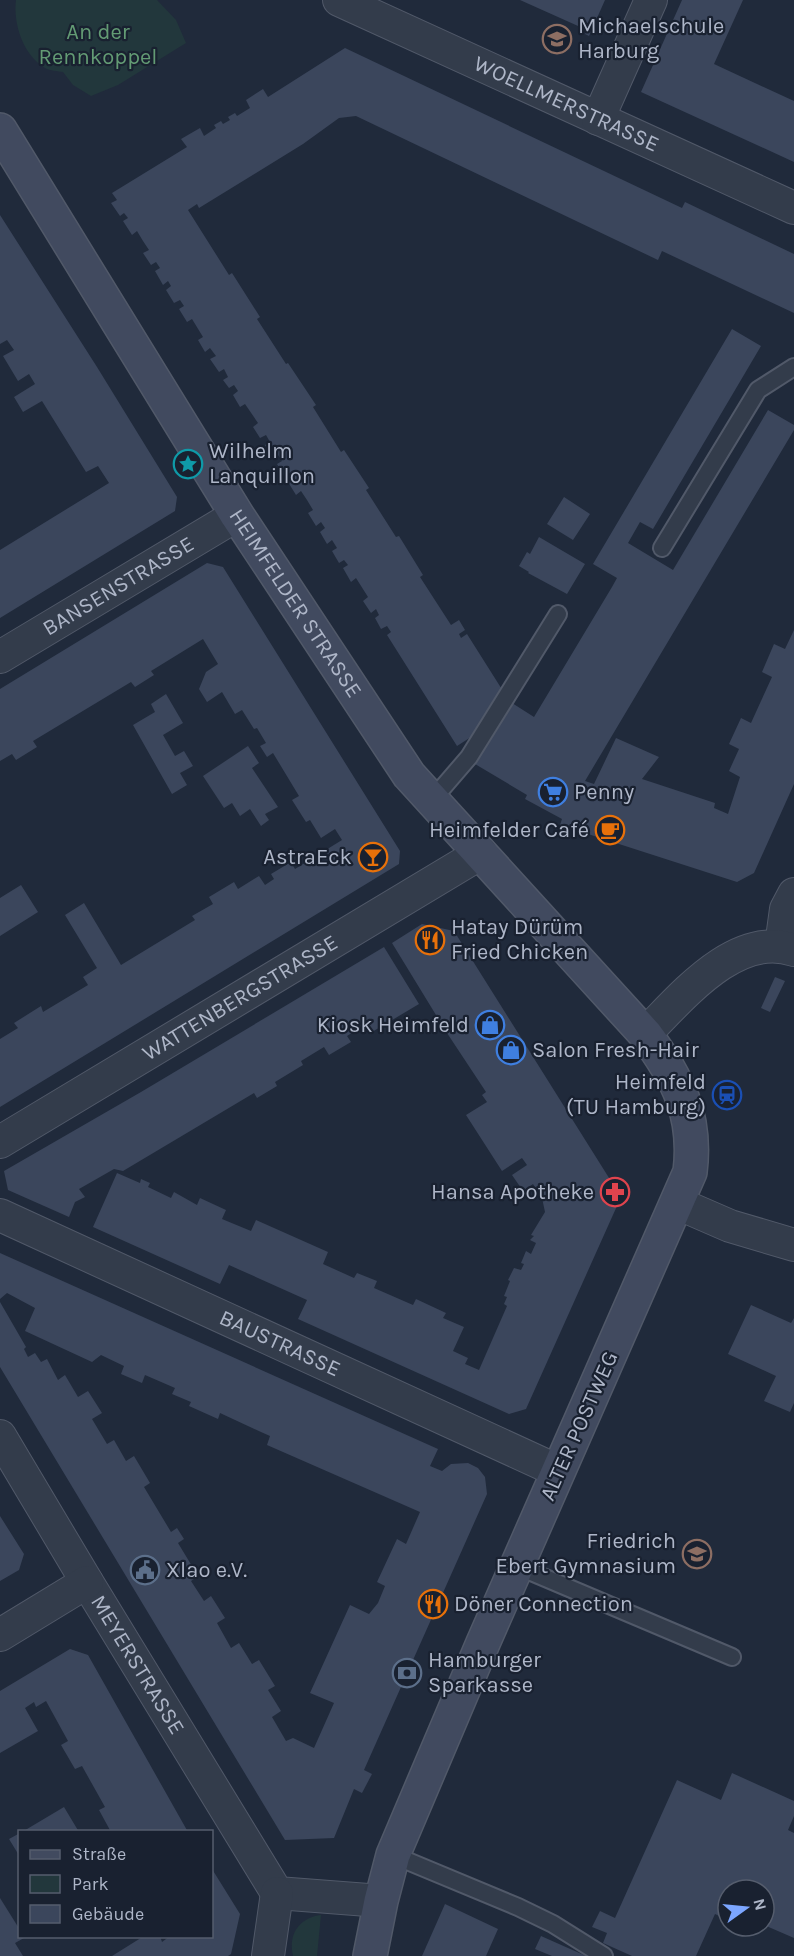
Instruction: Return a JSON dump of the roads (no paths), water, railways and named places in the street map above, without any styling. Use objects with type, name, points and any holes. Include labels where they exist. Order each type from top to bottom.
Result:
[{"type":"street","name":"WOELLMERSTRASSE","points":[[339,0],[794,208]]},
{"type":"street","points":[[598,119],[651,0]]},
{"type":"street","name":"HEIMFELDER STRASSE","points":[[0,130],[237,514],[409,775],[645,1034]]},
{"type":"street","name":"BANSENSTRASSE","points":[[0,657],[237,514]]},
{"type":"street","name":"WATTENBERGSTRASSE","points":[[0,1142],[481,853]]},
{"type":"street","points":[[645,1034],[686,993],[725,961],[759,947],[788,948],[786,909],[794,894]]},
{"type":"street","name":"ALTER POSTWEG","points":[[370,1956],[393,1855],[516,1566],[690,1172],[692,1156],[685,1102],[677,1081],[645,1034]]},
{"type":"street","points":[[677,1203],[730,1226],[794,1245]]},
{"type":"street","name":"BAUSTRASSE","points":[[0,1215],[558,1471]]},
{"type":"street","name":"MEYERSTRASSE","points":[[0,1436],[277,1893]]},
{"type":"street","points":[[0,1635],[87,1582]]},
{"type":"street","points":[[268,1956],[277,1893],[381,1901]]},
{"type":"lane","points":[[662,548],[758,390],[794,367]]},
{"type":"lane","points":[[432,800],[470,757],[558,614]]},
{"type":"lane","points":[[516,1566],[732,1657]]},
{"type":"lane","points":[[393,1855],[553,1924],[604,1956]]},
{"type":"place","name":"Michaelschule Harburg","points":[[557,39]]},
{"type":"place","name":"Wilhelm Lanquillon","points":[[188,464]]},
{"type":"place","name":"Penny","points":[[553,792]]},
{"type":"place","name":"Heimfelder Café","points":[[610,830]]},
{"type":"place","name":"AstraEck","points":[[373,857]]},
{"type":"place","name":"Hatay Dürüm Fried Chicken","points":[[430,940]]},
{"type":"place","name":"Kiosk Heimfeld","points":[[490,1025]]},
{"type":"place","name":"Salon Fresh-Hair","points":[[511,1050]]},
{"type":"place","name":"Heimfeld (TU Hamburg)","points":[[727,1095]]},
{"type":"place","name":"Hansa Apotheke","points":[[615,1192]]},
{"type":"place","name":"Friedrich Ebert Gymnasium","points":[[697,1554]]},
{"type":"place","name":"Xlao e.V.","points":[[145,1570]]},
{"type":"place","name":"Döner Connection","points":[[433,1604]]},
{"type":"place","name":"Hamburger Sparkasse","points":[[407,1673]]},
{"type":"park label","name":"An der Rennkoppel","points":[[98,44]]}]
